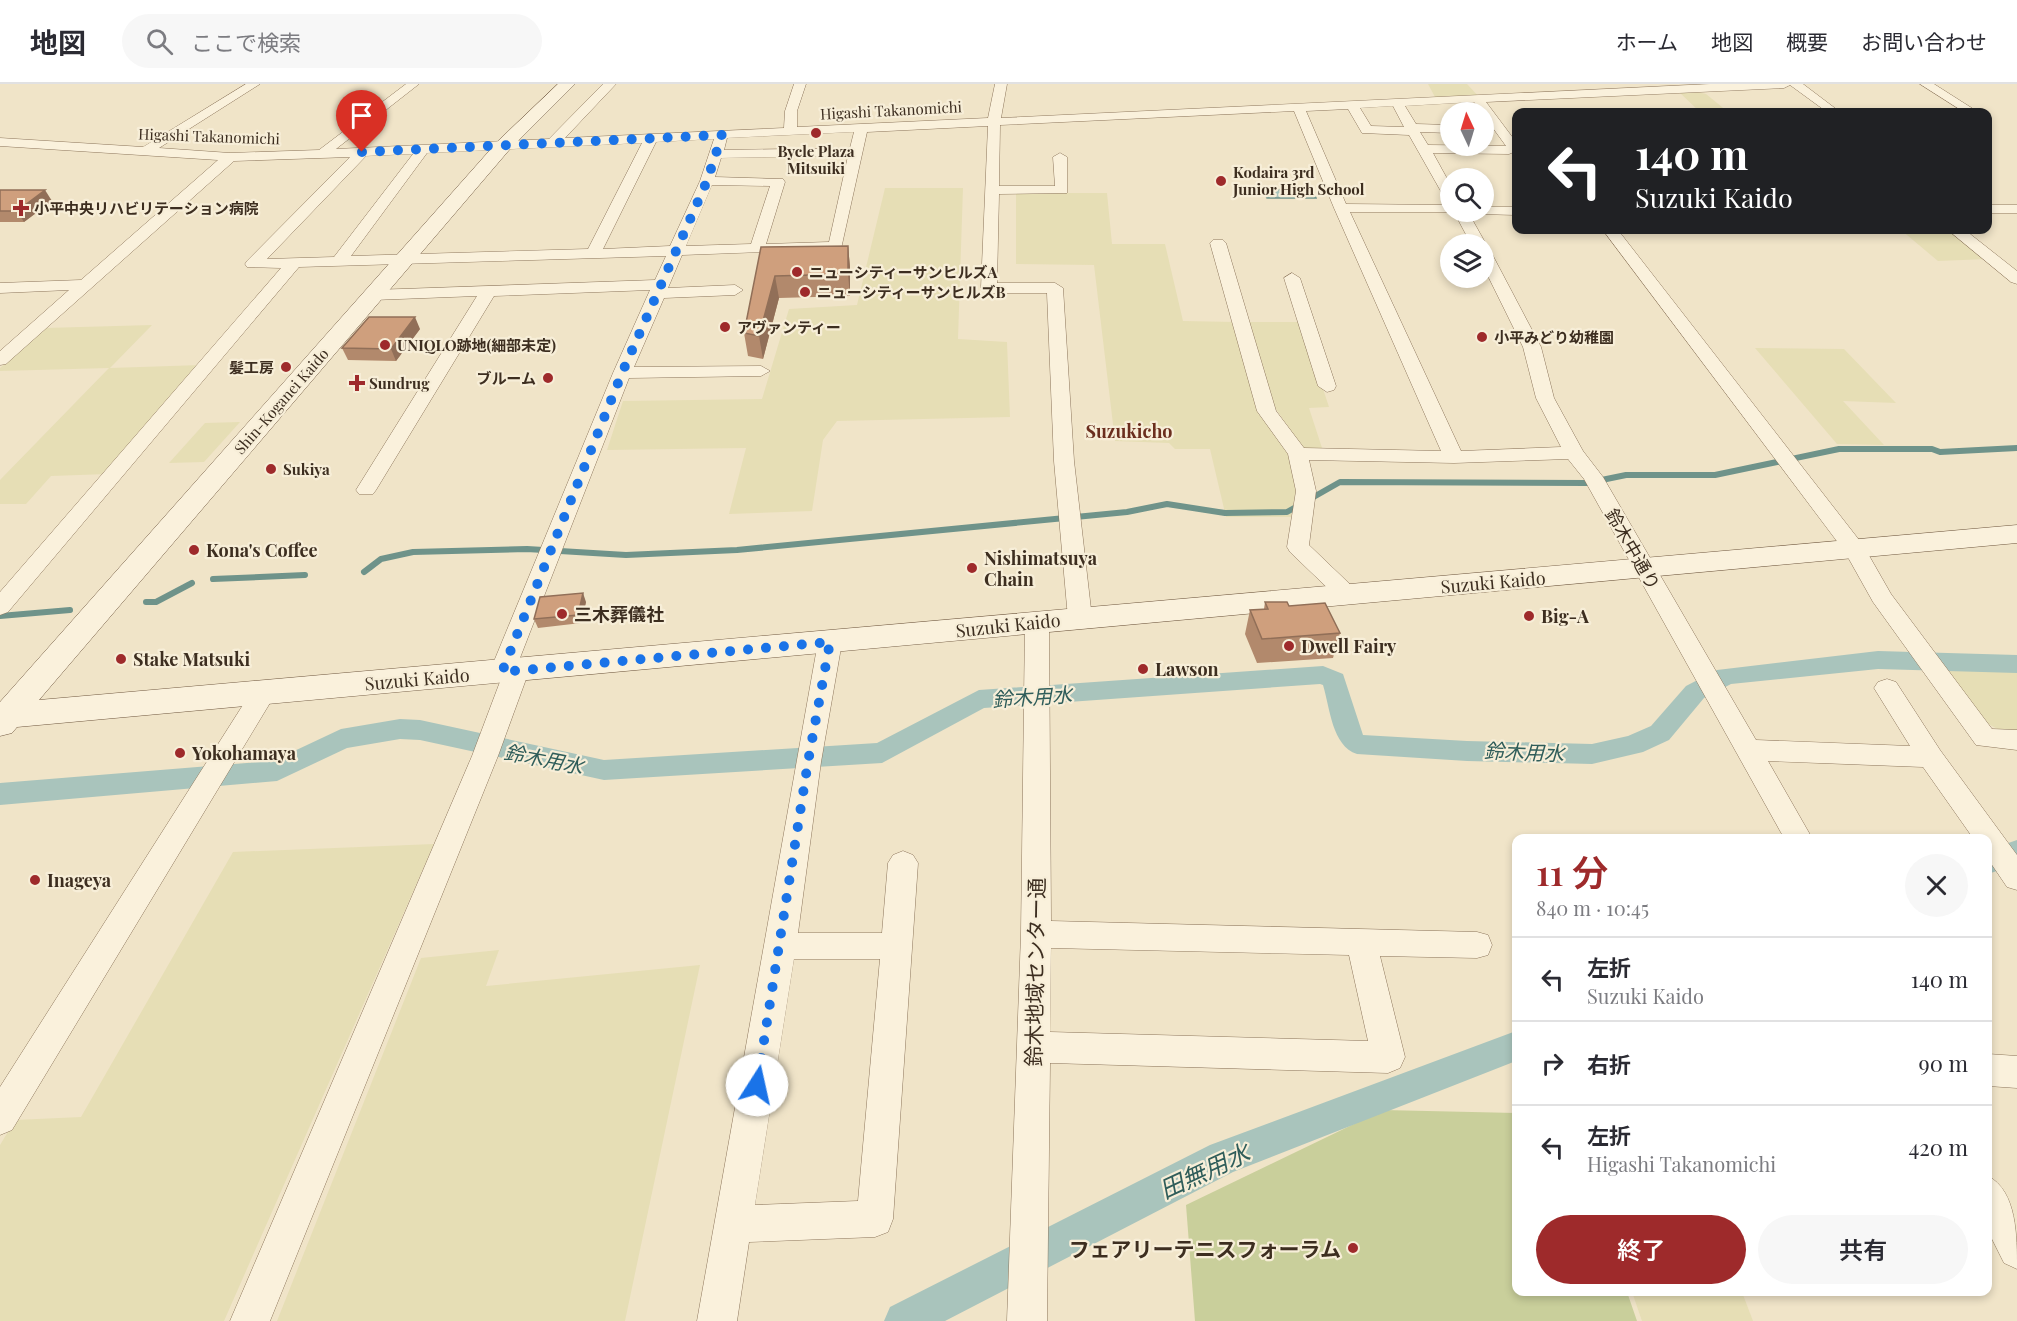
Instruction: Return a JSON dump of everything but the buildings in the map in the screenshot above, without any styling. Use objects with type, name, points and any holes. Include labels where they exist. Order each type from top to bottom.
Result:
[{"type":"main road","name":"Shin-Koganei Kaido","points":[[3,718],[504,145],[567,84]]},
{"type":"main road","name":"Suzuki Kaido","points":[[3,718],[264,692],[2017,534]]},
{"type":"street","points":[[146,151],[254,84]]},
{"type":"street","points":[[321,154],[413,84]]},
{"type":"street","points":[[554,142],[610,84]]},
{"type":"street","points":[[790,132],[791,111],[800,84]]},
{"type":"street","points":[[1000,84],[994,122],[989,288],[1056,288],[1064,461],[1080,618]]},
{"type":"street","name":"Higashi Takanomichi","points":[[0,142],[230,157],[1299,108],[1575,94],[1682,86],[1784,84]]},
{"type":"street","points":[[1795,84],[1828,108]]},
{"type":"street","points":[[1926,84],[1965,108]]},
{"type":"street","points":[[1575,94],[1586,106]]},
{"type":"street","points":[[1521,97],[1531,108]]},
{"type":"street","points":[[1478,99],[1512,142]]},
{"type":"street","points":[[1397,103],[1440,177]]},
{"type":"street","points":[[1352,105],[1368,130],[1440,129]]},
{"type":"street","points":[[1299,108],[1341,208],[1454,457]]},
{"type":"street","points":[[1496,124],[1512,123]]},
{"type":"street","points":[[362,152],[253,264],[836,246],[861,128]]},
{"type":"street","points":[[250,1321],[488,747],[509,671],[551,550],[622,373],[707,181],[722,135]]},
{"type":"street","points":[[593,254],[651,138]]},
{"type":"street","points":[[339,261],[423,149]]},
{"type":"street","points":[[1424,149],[1512,149]]},
{"type":"street","points":[[714,154],[856,152]]},
{"type":"street","points":[[0,360],[230,157]]},
{"type":"street","points":[[993,190],[1062,190],[1060,157]]},
{"type":"street","points":[[707,181],[778,182],[757,249]]},
{"type":"street","points":[[1341,208],[1440,209]]},
{"type":"street","points":[[1992,209],[2017,209]]},
{"type":"street","points":[[1494,212],[1512,211]]},
{"type":"street","points":[[1614,234],[1855,550],[1881,597],[1985,738],[2017,740]]},
{"type":"street","points":[[1961,234],[2017,279]]},
{"type":"street","points":[[1218,243],[1267,411],[1298,454],[1304,502],[1298,547],[1348,595]]},
{"type":"street","points":[[0,607],[295,262]]},
{"type":"street","name":"鈴木中通り","points":[[1494,273],[1532,347],[1545,398],[1574,453],[1595,482],[1796,834]]},
{"type":"street","points":[[1292,278],[1327,386]]},
{"type":"street","points":[[0,288],[85,285]]},
{"type":"street","points":[[373,295],[489,291],[735,290]]},
{"type":"street","points":[[366,490],[489,291]]},
{"type":"street","points":[[622,373],[761,370]]},
{"type":"street","points":[[1298,454],[1454,457],[1574,453]]},
{"type":"street","name":"鈴木地域センター通","points":[[1027,1321],[1026,1280],[1036,934],[1037,623]]},
{"type":"street","points":[[717,1321],[781,946],[809,755],[830,642]]},
{"type":"street","points":[[1887,688],[1931,757],[1987,834]]},
{"type":"street","points":[[0,1118],[264,692]]},
{"type":"street","points":[[1748,750],[1931,757]]},
{"type":"street","points":[[1992,841],[2014,873]]},
{"type":"street","points":[[733,1224],[875,1219],[903,863]]},
{"type":"street","points":[[1036,934],[1477,945]]},
{"type":"street","points":[[1032,1047],[1389,1057],[1361,942]]},
{"type":"street","points":[[781,946],[897,946]]},
{"type":"street","points":[[1992,1070],[2017,1072]]},
{"type":"street","points":[[1992,1202],[2017,1250]]},
{"type":"shaded area","points":[[1428,84],[1467,84],[1479,97],[1435,97]]},
{"type":"shaded area","points":[[1677,90],[1706,94],[1723,108],[1696,108]]},
{"type":"shaded area","points":[[885,188],[963,188],[958,339],[1007,342],[1010,417],[837,421],[823,440],[812,511],[729,514],[746,448],[607,450],[623,401],[762,399],[789,309],[857,305]]},
{"type":"shaded area","points":[[1016,193],[1107,193],[1112,244],[1165,244],[1183,321],[1235,322],[1287,448],[1296,489],[1291,517],[1226,517],[1210,449],[1175,449],[1169,443],[1115,441],[1094,265],[1016,264]]},
{"type":"shaded area","points":[[1906,234],[1954,234],[1988,259],[1938,261]]},
{"type":"shaded area","points":[[1249,322],[1301,322],[1329,407],[1309,408],[1323,451],[1303,448],[1273,405]]},
{"type":"shaded area","points":[[152,325],[110,368],[201,365],[107,474],[51,476],[26,504],[0,504],[0,480],[109,368],[0,371],[0,368],[45,328]]},
{"type":"shaded area","points":[[1755,348],[1844,349],[1896,403],[1843,401],[1884,445],[1837,444]]},
{"type":"shaded area","points":[[240,422],[204,462],[169,463],[205,423]]},
{"type":"shaded area","points":[[1941,663],[2017,666],[2017,732],[2002,731],[1982,721]]},
{"type":"shaded area","points":[[434,844],[224,1321],[0,1321],[0,1145],[15,1120],[81,1117],[233,852]]},
{"type":"shaded area","points":[[499,950],[486,986],[700,965],[625,1321],[277,1321],[421,958]]},
{"type":"shaded area","points":[[1633,1296],[1744,1296],[1753,1321],[1642,1321]]},
{"type":"green space","name":"フェアリーテニスフォーラム","points":[[1383,1110],[1512,1113],[1512,1296],[1628,1296],[1637,1321],[1195,1321],[1186,1205]]},
{"type":"water","points":[[1312,189],[1316,198],[1267,198],[1263,190]]},
{"type":"waterway","points":[[364,572],[381,559],[413,552],[527,549],[626,555],[737,550],[1127,512],[1167,504],[1225,513],[1287,512],[1340,482],[1587,483],[1626,475],[1715,475],[1839,449],[1932,449],[1940,452],[2017,448]]},
{"type":"waterway","points":[[213,579],[305,575]]},
{"type":"waterway","points":[[146,602],[156,602],[192,583]]},
{"type":"waterway","points":[[0,616],[70,610]]},
{"type":"waterway","name":"鈴木用水","points":[[0,794],[277,771],[341,739],[400,729],[420,730],[604,770],[882,753],[979,699],[1323,675],[1334,680],[1352,740],[1357,744],[1467,751],[1592,754],[1634,745],[1660,733],[1695,692],[1726,676],[1878,660],[2017,664]]},
{"type":"waterway","name":"田無用水","points":[[1992,861],[2017,852]]},
{"type":"waterway","name":"田無用水","points":[[904,1321],[1223,1158],[1512,1048]]},
{"type":"place","name":"Bycle Plaza Mitsuiki","points":[[816,133]]},
{"type":"place","name":"Kodaira 3rd Junior High School","points":[[1221,181]]},
{"type":"place","name":"小平中央リハビリテーション病院","points":[[21,208]]},
{"type":"place","name":"ニューシティーサンヒルズA","points":[[797,272]]},
{"type":"place","name":"ニューシティーサンヒルズB","points":[[805,292]]},
{"type":"place","name":"アヴァンティー","points":[[725,327]]},
{"type":"place","name":"小平みどり幼稚園","points":[[1482,337]]},
{"type":"place","name":"UNIQLO跡地(細部未定)","points":[[385,345]]},
{"type":"place","name":"髪工房","points":[[286,367]]},
{"type":"place","name":"ブルーム","points":[[548,378]]},
{"type":"place","name":"Sundrug","points":[[357,383]]},
{"type":"place","name":"Sukiya","points":[[271,469]]},
{"type":"place","name":"Kona's Coffee","points":[[194,550]]},
{"type":"place","name":"Nishimatsuya Chain","points":[[972,568]]},
{"type":"place","name":"三木葬儀社","points":[[562,614]]},
{"type":"place","name":"Big-A","points":[[1529,616]]},
{"type":"place","name":"Dwell Fairy","points":[[1289,646]]},
{"type":"place","name":"Stake Matsuki","points":[[121,659]]},
{"type":"place","name":"Lawson","points":[[1143,669]]},
{"type":"place","name":"Yokohamaya","points":[[180,753]]},
{"type":"place","name":"Inageya","points":[[35,880]]},
{"type":"place","name":"フェアリーテニスフォーラム","points":[[1353,1248]]},
{"type":"district","name":"Suzukicho","points":[[1129,431]]},
{"type":"route","points":[[362,152],[722,135],[707,181],[622,373],[502,672],[830,642],[808,762],[781,946],[757,1085]]}]
